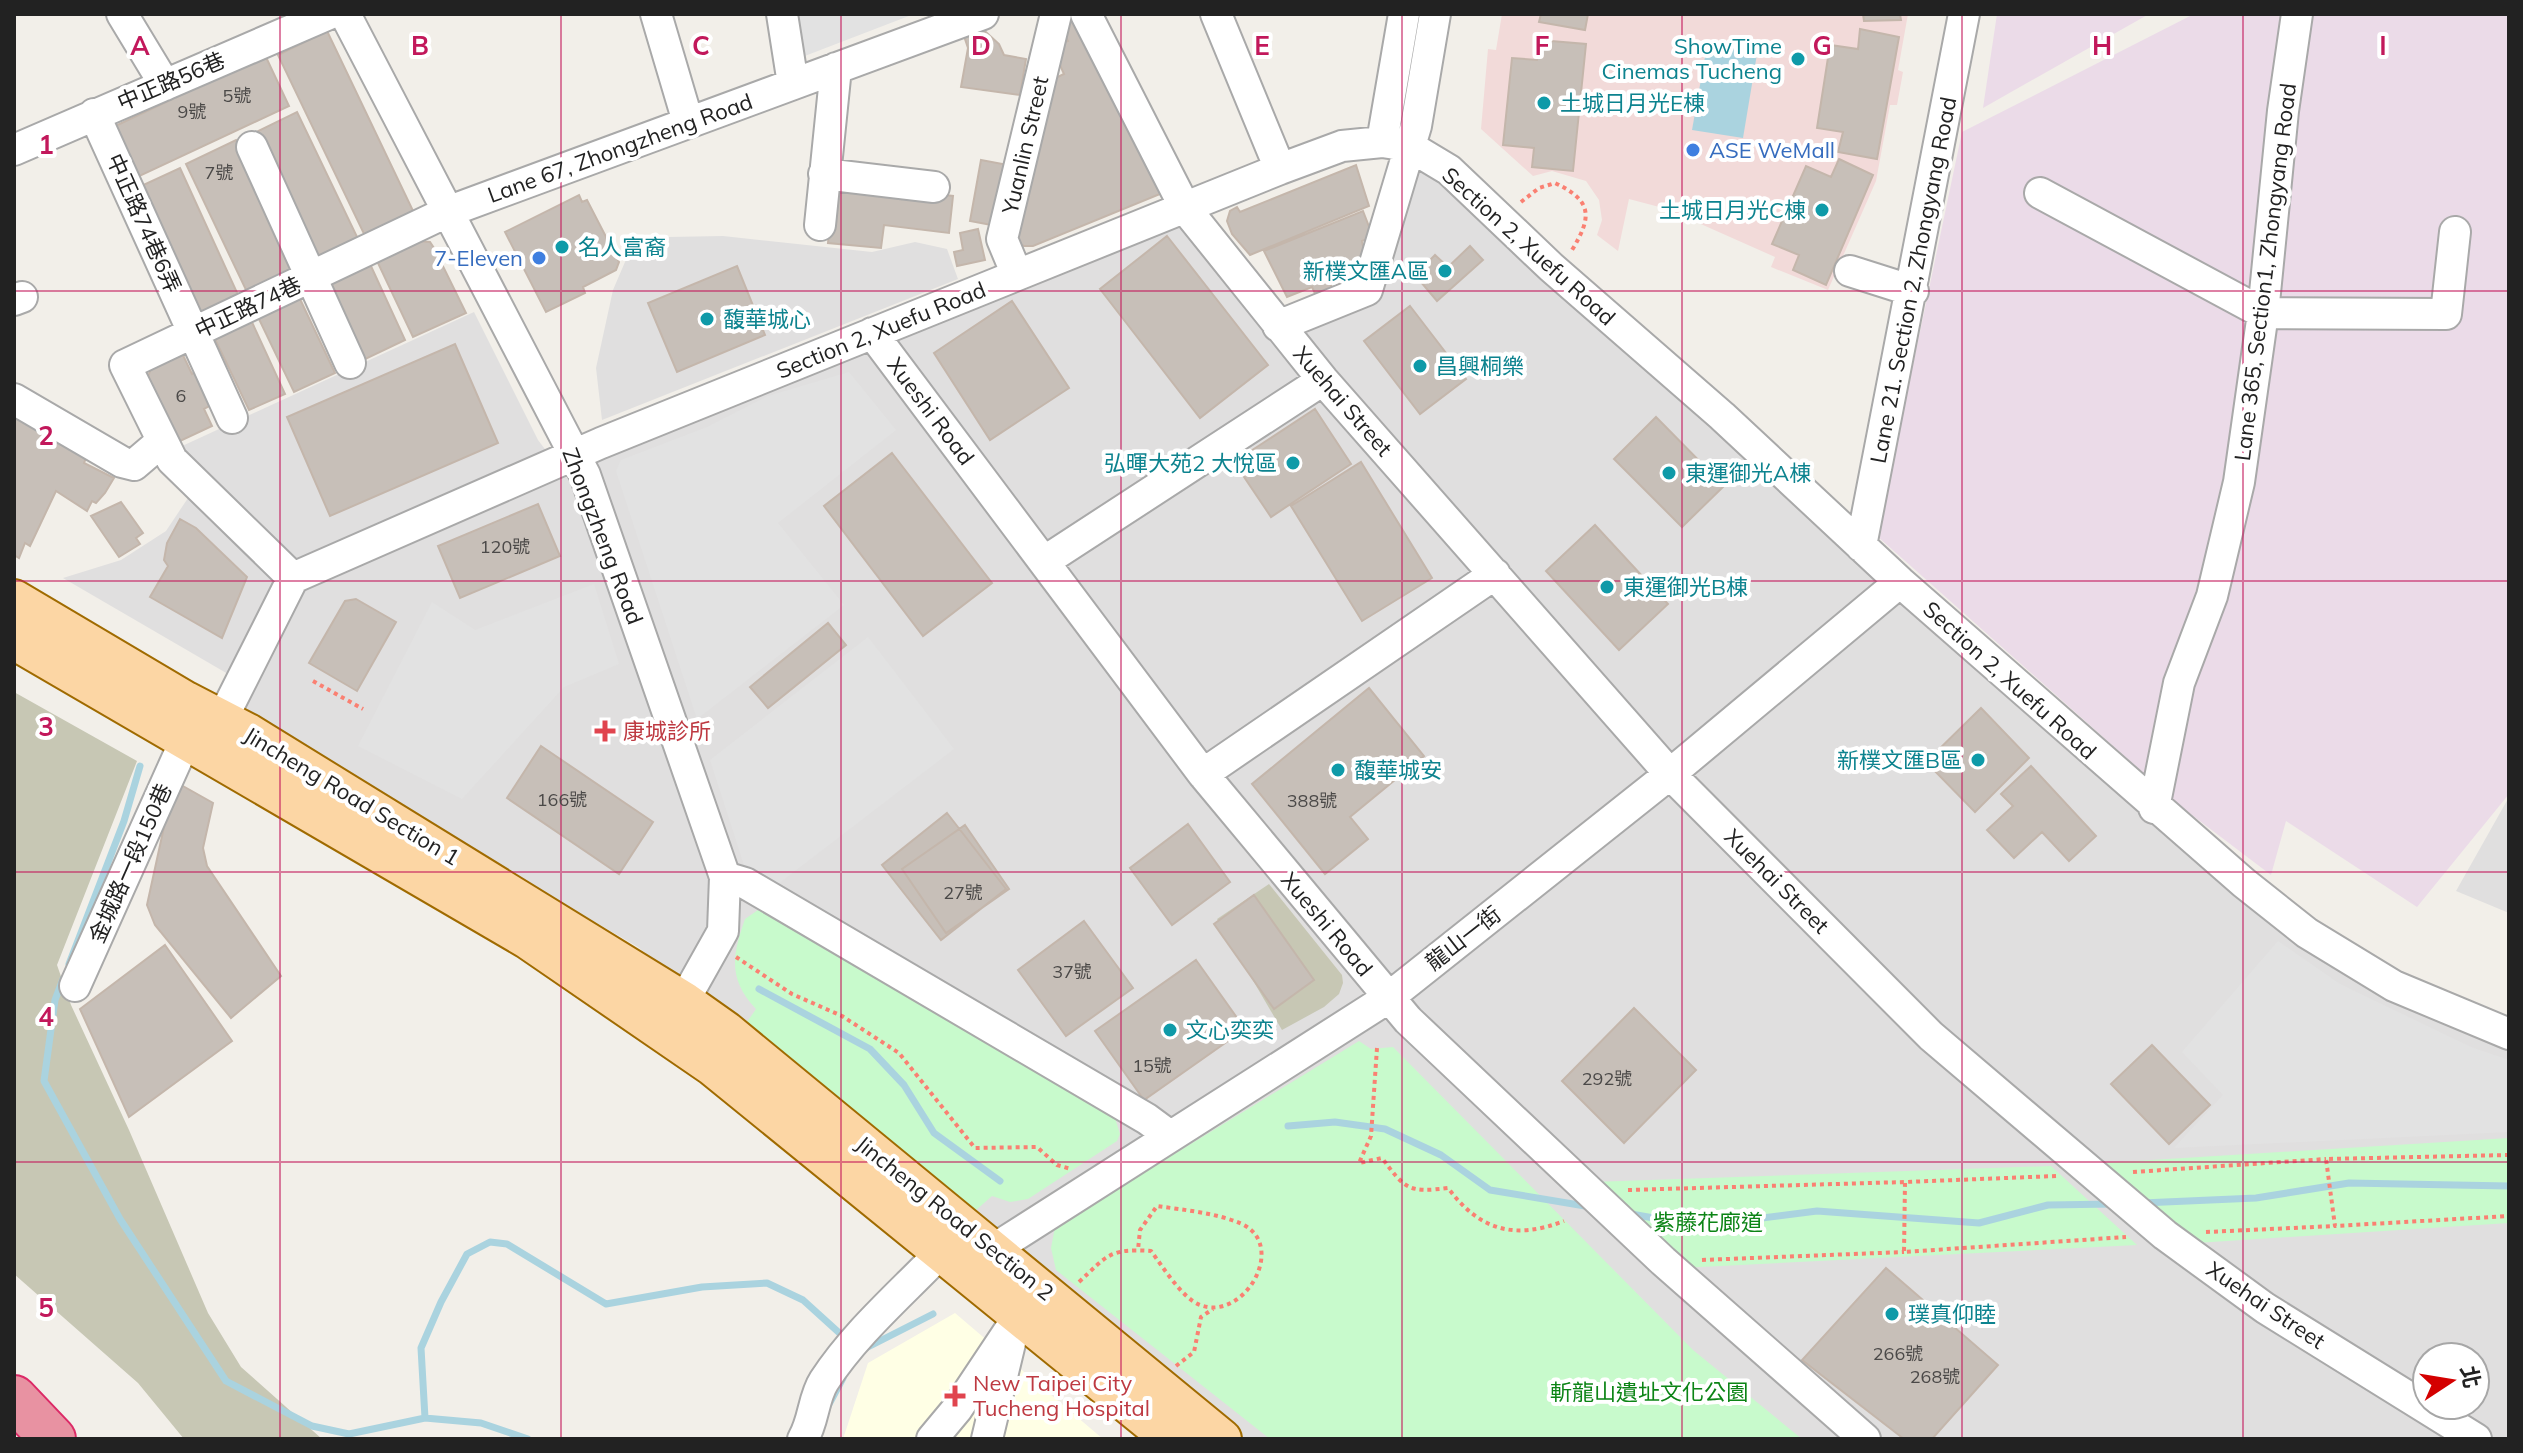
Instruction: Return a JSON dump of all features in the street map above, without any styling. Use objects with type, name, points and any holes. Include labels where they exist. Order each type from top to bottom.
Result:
[{"type":"highway","points":[[14,1398],[53,1439]]},
{"type":"main road","name":"Jincheng Road Section 1","points":[[14,599],[205,737],[527,939],[663,1034]]},
{"type":"main road","name":"Jincheng Road Section 1","points":[[14,640],[205,737],[440,848],[685,1002]]},
{"type":"main road","name":"Jincheng Road Section 2","points":[[685,1002],[726,1031],[994,1249],[1171,1439]]},
{"type":"main road","name":"Jincheng Road Section 2","points":[[663,1034],[712,1066],[941,1252],[1042,1298],[1222,1439]]},
{"type":"street","points":[[122,14],[165,85]]},
{"type":"street","name":"中正路56巷","points":[[14,150],[329,14]]},
{"type":"street","name":"Zhongzheng Road","points":[[345,14],[585,475],[725,877],[723,931],[685,1002],[663,1034]]},
{"type":"street","points":[[656,14],[688,122]]},
{"type":"street","points":[[782,14],[793,84]]},
{"type":"street","name":"Lane 67, Zhongzheng Road","points":[[447,212],[983,14]]},
{"type":"street","name":"Yuanlin Street","points":[[1017,275],[1002,239],[1056,14]]},
{"type":"street","name":"Xuehai Street","points":[[1086,14],[1185,208],[1323,380],[1670,774],[1931,1036],[2165,1235],[2265,1308],[2476,1439]]},
{"type":"street","points":[[1216,14],[1280,169]]},
{"type":"street","points":[[1396,144],[1404,14]]},
{"type":"street","points":[[1278,326],[1367,290],[1396,144],[1435,14]]},
{"type":"street","name":"Lane 21. Section 2, Zhongyang Road","points":[[1861,546],[1913,291],[1964,14]]},
{"type":"street","name":"Lane 365, Section1, Zhongyang Road","points":[[2154,808],[2179,683],[2212,596],[2239,482],[2263,313],[2283,111],[2297,14]]},
{"type":"street","points":[[820,225],[836,68]]},
{"type":"street","name":"中正路74巷6弄","points":[[94,114],[232,418]]},
{"type":"street","name":"Section 2, Xuefu Road","points":[[293,578],[574,455],[1280,169],[1342,146],[1396,144],[1449,170],[1551,267],[1722,416],[1900,582],[2154,808],[2307,933],[2394,986],[2509,1034]]},
{"type":"street","points":[[252,147],[350,363]]},
{"type":"street","points":[[824,174],[934,187]]},
{"type":"street","points":[[2040,193],[2263,313],[2446,314],[2455,232]]},
{"type":"street","name":"中正路74巷","points":[[161,442],[125,365],[447,212]]},
{"type":"street","points":[[1850,271],[1913,291]]},
{"type":"street","name":"Xueshi Road","points":[[872,333],[1203,774],[1388,998],[1663,1261],[1865,1439]]},
{"type":"street","points":[[1045,561],[1323,380]]},
{"type":"street","points":[[14,399],[122,462],[134,465],[161,442],[172,460],[293,578],[205,737]]},
{"type":"street","points":[[1203,774],[1495,574]]},
{"type":"street","name":"龍山一街","points":[[994,1249],[1388,998],[1670,774],[1900,582]]},
{"type":"street","name":"金城路一段150巷","points":[[75,986],[205,737]]},
{"type":"street","points":[[725,877],[745,883],[1170,1136]]},
{"type":"street","points":[[803,1439],[811,1426],[822,1385],[859,1334],[941,1252]]},
{"type":"street","points":[[932,1439],[1042,1298]]},
{"type":"street","points":[[987,1439],[1042,1298]]},
{"type":"path","points":[[1521,202],[1539,188],[1555,183],[1576,193],[1586,209],[1586,227],[1572,250]]},
{"type":"path","points":[[313,681],[363,709]]},
{"type":"path","points":[[733,955],[792,994],[842,1016],[899,1053],[975,1148],[1037,1147],[1057,1165],[1073,1170]]},
{"type":"path","points":[[1377,1048],[1371,1136],[1359,1163],[1382,1158],[1403,1186],[1420,1191],[1448,1188],[1478,1220],[1510,1230],[1535,1232],[1564,1221]]},
{"type":"path","points":[[1589,1191],[1905,1182],[2326,1159],[2509,1155]]},
{"type":"path","points":[[2326,1159],[2335,1226]]},
{"type":"path","points":[[1904,1252],[1905,1182]]},
{"type":"path","points":[[1138,1250],[1140,1230],[1157,1206],[1244,1225],[1259,1242],[1261,1263],[1257,1279],[1242,1297],[1201,1317],[1194,1352],[1179,1361],[1171,1375]]},
{"type":"path","points":[[1663,1261],[1904,1252],[2509,1216]]},
{"type":"path","points":[[1042,1298],[1104,1256],[1124,1249],[1151,1251],[1197,1304],[1213,1309]]},
{"type":"shaded area","points":[[792,14],[914,14],[797,59]]},
{"type":"shaded area","name":"ASE WeMall","points":[[1502,14],[1908,14],[1898,70],[1903,72],[1897,105],[1890,105],[1876,181],[1828,290],[1771,267],[1775,257],[1667,209],[1629,199],[1618,251],[1597,235],[1602,220],[1599,200],[1586,181],[1552,171],[1533,176],[1481,129],[1488,49],[1496,50]]},
{"type":"shaded area","points":[[1997,14],[2149,14],[1983,108]]},
{"type":"shaded area","points":[[2194,14],[2509,14],[2509,794],[2417,907],[2286,821],[2271,875],[2184,809],[1877,536],[1962,132]]},
{"type":"shaded area","points":[[1391,155],[1444,180],[2244,899],[2509,1047],[2509,1439],[1238,1439],[638,947],[257,726],[228,674],[63,578],[121,560],[166,531],[188,498],[180,447],[474,312],[538,440],[563,473],[1184,223],[1267,324],[1361,287]]},
{"type":"shaded area","name":"馥華城心","points":[[723,236],[872,252],[915,242],[947,249],[958,279],[602,420],[596,368],[613,290],[628,255],[668,237]]},
{"type":"shaded area","points":[[849,372],[896,430],[778,523],[844,605],[697,719],[616,471],[621,460],[707,427],[768,396]]},
{"type":"shaded area","points":[[594,584],[619,664],[564,687],[462,799],[358,746],[432,602],[475,630]]},
{"type":"shaded area","points":[[868,637],[954,749],[778,884],[744,865],[710,760]]},
{"type":"shaded area","points":[[14,692],[137,761],[57,965],[71,1005],[208,1313],[241,1367],[322,1439],[184,1439],[138,1383],[14,1274]]},
{"type":"shaded area","points":[[2509,797],[2509,913],[2456,891]]},
{"type":"shaded area","points":[[1269,884],[1342,975],[1343,983],[1339,994],[1324,1007],[1282,1030],[1217,919]]},
{"type":"shaded area","points":[[2278,941],[2340,984],[2471,1047],[2509,1060],[2509,1132],[2174,1148],[2223,1095],[2182,1052]]},
{"type":"shaded area","name":"New Taipei City Tucheng Hospital","points":[[955,1313],[1103,1439],[843,1439],[868,1363]]},
{"type":"green space","points":[[758,910],[1115,1118],[1120,1134],[1117,1141],[1028,1199],[1010,1202],[992,1196],[975,1211],[747,1022],[756,1009],[737,977],[735,956],[745,919]]},
{"type":"green space","name":"斬龍山遺址文化公園","points":[[1359,1041],[1371,1049],[1393,1047],[1693,1350],[1802,1439],[1270,1439],[1056,1270],[1051,1248],[1055,1227]]},
{"type":"green space","points":[[2509,1138],[2509,1223],[2196,1243],[2103,1163]]},
{"type":"green space","name":"紫藤花廊道","points":[[2051,1166],[2137,1245],[1681,1268],[1592,1182]]},
{"type":"water","points":[[1708,40],[1758,48],[1743,138],[1692,130]]},
{"type":"building","points":[[1074,14],[1163,185],[1160,194],[1033,246],[1024,246],[1016,241],[1043,84],[1064,74],[1052,47],[1068,41],[1060,28],[1063,19]]},
{"type":"building","points":[[1541,14],[1588,14],[1585,30],[1539,22]]},
{"type":"building","points":[[1863,14],[1900,14],[1901,20],[1864,21]]},
{"type":"building","points":[[975,22],[999,44],[1004,55],[1026,59],[1020,95],[961,87],[968,48],[961,27]]},
{"type":"building","points":[[1860,29],[1899,37],[1877,159],[1838,152],[1843,132],[1817,128],[1830,45],[1858,49]]},
{"type":"building","points":[[327,31],[415,215],[366,238],[278,55]]},
{"type":"building","name":"土城日月光E棟","points":[[1539,40],[1586,44],[1573,171],[1532,167],[1534,148],[1503,145],[1512,58],[1537,60]]},
{"type":"building","points":[[265,55],[289,106],[133,179],[109,129]]},
{"type":"building","points":[[297,112],[359,241],[316,262],[254,133]]},
{"type":"building","points":[[236,140],[297,269],[247,292],[186,164]]},
{"type":"building","name":"土城日月光C棟","points":[[1839,159],[1873,175],[1826,285],[1793,270],[1799,255],[1772,244],[1806,166],[1831,177]]},
{"type":"building","points":[[981,160],[1008,165],[997,226],[970,221]]},
{"type":"building","points":[[1356,165],[1369,206],[1250,255],[1232,234],[1227,221],[1230,211],[1237,207],[1240,212]]},
{"type":"building","points":[[180,168],[239,297],[199,316],[139,187]]},
{"type":"building","points":[[834,183],[953,196],[949,233],[884,225],[881,248],[828,243]]},
{"type":"building","name":"名人富裔","points":[[579,195],[582,202],[587,200],[619,262],[616,270],[583,287],[585,293],[546,312],[505,232]]},
{"type":"building","points":[[1363,211],[1373,237],[1362,241],[1366,263],[1328,278],[1334,293],[1318,300],[1312,287],[1287,297],[1264,251]]},
{"type":"building","points":[[978,229],[985,260],[957,266],[954,252],[963,250],[960,233]]},
{"type":"building","points":[[1167,236],[1268,365],[1200,418],[1100,289]]},
{"type":"building","points":[[417,241],[430,242],[466,313],[413,337],[377,261]]},
{"type":"building","name":"新樸文匯A區","points":[[1470,246],[1483,260],[1437,301],[1415,275],[1435,255],[1448,267]]},
{"type":"building","points":[[370,264],[405,340],[357,363],[324,286]]},
{"type":"building","name":"馥華城心","points":[[737,266],[765,335],[677,372],[648,303]]},
{"type":"building","points":[[300,299],[335,373],[294,392],[258,317]]},
{"type":"building","points":[[1012,301],[1069,388],[990,440],[934,353]]},
{"type":"building","name":"昌興桐樂","points":[[1410,306],[1466,379],[1420,414],[1364,341]]},
{"type":"building","points":[[251,320],[285,394],[249,410],[214,337]]},
{"type":"building","points":[[455,344],[498,443],[330,516],[287,417]]},
{"type":"building","points":[[182,353],[192,374],[197,371],[213,404],[204,409],[212,426],[178,442],[147,379],[151,369]]},
{"type":"building","name":"弘暉大苑2 大悅區","points":[[1315,409],[1351,464],[1271,517],[1234,462]]},
{"type":"building","points":[[14,416],[86,458],[84,463],[114,478],[105,493],[96,503],[92,501],[87,511],[56,491],[30,546],[25,543],[19,558],[14,555]]},
{"type":"building","name":"東運御光A棟","points":[[1656,417],[1724,486],[1682,527],[1614,459]]},
{"type":"building","points":[[892,453],[992,583],[923,636],[824,506]]},
{"type":"building","points":[[1361,462],[1432,578],[1362,621],[1291,506]]},
{"type":"building","points":[[121,502],[143,533],[136,538],[140,544],[119,557],[91,516]]},
{"type":"building","points":[[538,504],[560,556],[460,598],[438,546]]},
{"type":"building","points":[[180,519],[196,528],[247,577],[222,638],[150,597],[168,566],[164,560],[167,543]]},
{"type":"building","name":"東運御光B棟","points":[[1595,525],[1668,604],[1619,650],[1546,571]]},
{"type":"building","points":[[356,599],[396,622],[357,691],[309,663],[345,601]]},
{"type":"building","points":[[828,623],[846,645],[768,708],[750,687]]},
{"type":"building","name":"馥華城安","points":[[1369,688],[1424,756],[1350,817],[1368,839],[1325,874],[1252,784]]},
{"type":"building","name":"新樸文匯B區","points":[[1981,708],[2029,758],[1975,812],[1926,762]]},
{"type":"building","points":[[541,746],[653,822],[619,874],[507,798]]},
{"type":"building","points":[[2031,766],[2096,836],[2069,861],[2042,832],[2014,858],[1987,830],[2013,806],[2001,794]]},
{"type":"building","points":[[174,781],[213,803],[203,848],[207,866],[281,976],[231,1018],[155,925],[147,905]]},
{"type":"building","points":[[947,813],[1006,889],[941,940],[882,865]]},
{"type":"building","points":[[1188,824],[1230,882],[1172,925],[1130,868]]},
{"type":"building","points":[[965,825],[1009,889],[946,933],[902,869]]},
{"type":"building","points":[[1254,895],[1314,980],[1274,1009],[1214,924]]},
{"type":"building","points":[[1084,921],[1133,988],[1066,1036],[1018,970]]},
{"type":"building","points":[[165,945],[232,1041],[129,1117],[80,1009]]},
{"type":"building","name":"文心奕奕","points":[[1196,960],[1245,1029],[1144,1100],[1095,1031]]},
{"type":"building","points":[[1634,1008],[1696,1070],[1624,1143],[1562,1081]]},
{"type":"building","points":[[2152,1045],[2210,1105],[2169,1144],[2111,1084]]},
{"type":"building","name":"璞真仰睦","points":[[1886,1268],[1998,1365],[1932,1439],[1904,1439],[1802,1360]]},
{"type":"waterway","points":[[69,964],[124,821],[140,766]]},
{"type":"waterway","points":[[63,979],[55,1000],[44,1081],[120,1219],[226,1381],[312,1426],[349,1434],[425,1418],[481,1423],[528,1439]]},
{"type":"waterway","points":[[759,989],[870,1049],[904,1085],[934,1133],[1000,1181]]},
{"type":"waterway","points":[[1288,1126],[1335,1122],[1385,1129],[1441,1155],[1490,1190],[1591,1207]]},
{"type":"waterway","points":[[2142,1203],[2256,1198],[2349,1183],[2509,1186]]},
{"type":"waterway","points":[[1631,1214],[1699,1226],[1817,1211],[1979,1223],[2048,1205],[2114,1204]]},
{"type":"waterway","points":[[425,1418],[421,1348],[467,1254],[490,1242],[507,1244],[606,1304],[702,1287],[767,1283],[803,1300],[846,1339]]},
{"type":"waterway","points":[[864,1349],[933,1314]]},
{"type":"waterway","points":[[828,1406],[843,1378]]},
{"type":"place","name":"ShowTime Cinemas Tucheng","points":[[1798,59]]},
{"type":"place","name":"土城日月光E棟","points":[[1544,103]]},
{"type":"place","name":"ASE WeMall","points":[[1693,150]]},
{"type":"place","name":"土城日月光C棟","points":[[1822,210]]},
{"type":"place","name":"名人富裔","points":[[562,247]]},
{"type":"place","name":"7-Eleven","points":[[539,258]]},
{"type":"place","name":"新樸文匯A區","points":[[1445,271]]},
{"type":"place","name":"馥華城心","points":[[707,319]]},
{"type":"place","name":"昌興桐樂","points":[[1420,366]]},
{"type":"place","name":"弘暉大苑2 大悅區","points":[[1293,463]]},
{"type":"place","name":"東運御光A棟","points":[[1669,473]]},
{"type":"place","name":"東運御光B棟","points":[[1607,587]]},
{"type":"place","name":"康城診所","points":[[605,731]]},
{"type":"place","name":"新樸文匯B區","points":[[1978,760]]},
{"type":"place","name":"馥華城安","points":[[1338,770]]},
{"type":"place","name":"文心奕奕","points":[[1170,1030]]},
{"type":"place","name":"璞真仰睦","points":[[1892,1314]]},
{"type":"place","name":"New Taipei City Tucheng Hospital","points":[[955,1396]]}]
